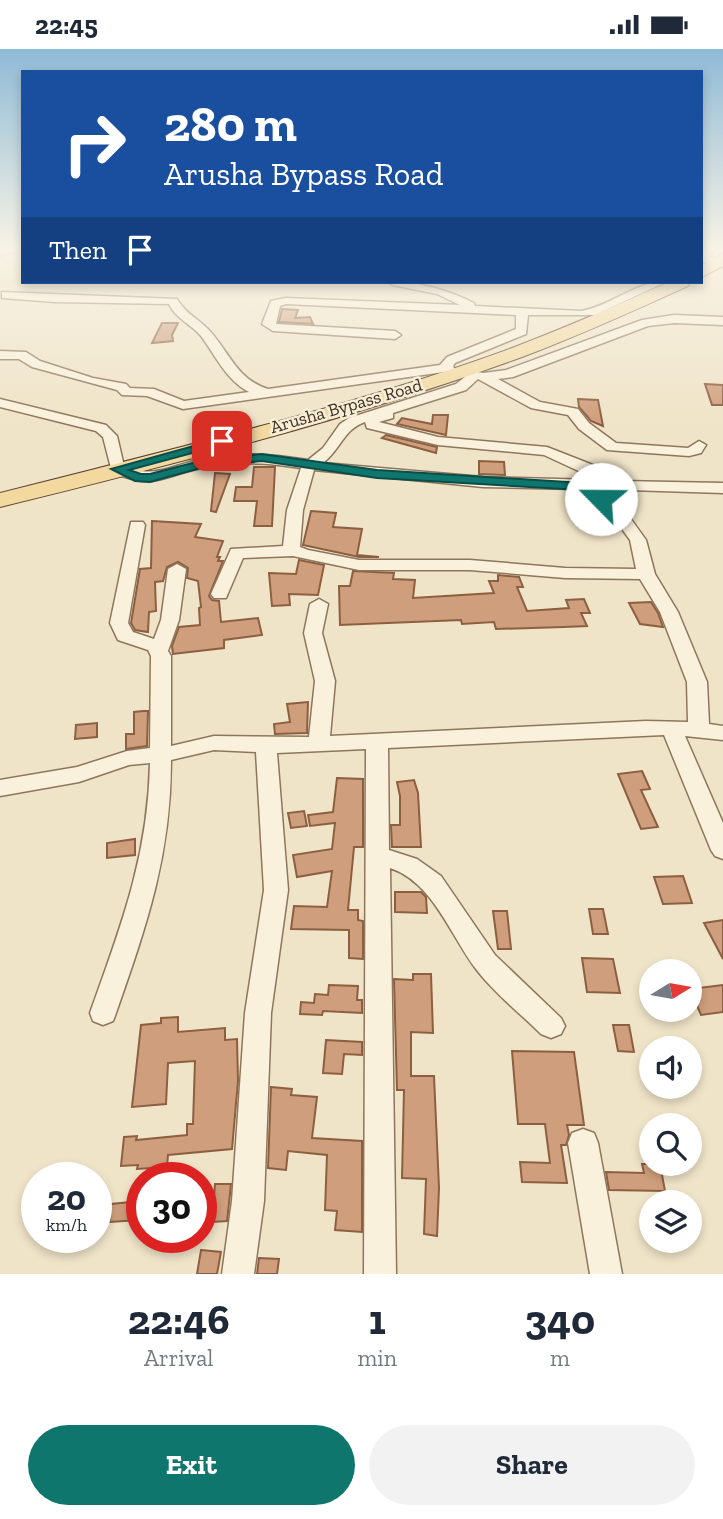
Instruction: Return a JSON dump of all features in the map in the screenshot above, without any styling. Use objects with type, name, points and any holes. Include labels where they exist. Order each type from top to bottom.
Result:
[{"type":"main road","name":"Arusha Bypass Road","points":[[0,500],[468,375],[630,307]]},
{"type":"street","points":[[176,307],[179,313],[203,331],[235,376],[251,388],[268,393]]},
{"type":"street","points":[[274,307],[268,324],[273,327],[395,335]]},
{"type":"street","points":[[417,307],[589,314],[604,307]]},
{"type":"street","points":[[456,309],[462,307]]},
{"type":"street","points":[[522,313],[522,331],[447,363],[536,405],[573,412],[584,426],[612,447],[689,451],[696,450],[699,445]]},
{"type":"street","points":[[0,355],[22,355],[36,364],[121,387],[127,392],[149,392],[183,405],[268,393],[519,370],[654,321],[723,321]]},
{"type":"street","points":[[295,551],[290,546],[295,510],[309,466],[327,452],[337,433],[346,424],[461,387],[468,375]]},
{"type":"street","points":[[468,375],[376,418],[371,423],[376,428],[416,437],[547,451],[593,470],[619,487]]},
{"type":"street","points":[[0,403],[101,428],[110,436],[117,469],[144,478],[166,475],[204,463],[262,457],[309,466],[442,479],[583,487],[723,488]]},
{"type":"street","points":[[583,487],[620,515],[638,540],[646,574],[669,613],[697,682],[699,729]]},
{"type":"street","points":[[137,526],[119,623],[125,635],[159,650]]},
{"type":"street","points":[[220,594],[237,553],[295,551],[359,565],[470,565],[565,573],[646,574]]},
{"type":"street","points":[[103,1013],[142,901],[153,852],[160,802],[159,650],[170,620],[177,569]]},
{"type":"street","points":[[319,604],[313,633],[325,681],[319,742]]},
{"type":"street","points":[[671,727],[723,850]]},
{"type":"street","points":[[0,787],[79,774],[127,758],[159,755],[225,742],[266,746],[671,727],[723,733]]},
{"type":"street","points":[[377,740],[380,1274]]},
{"type":"street","points":[[238,1274],[248,1201],[258,1013],[276,890],[266,746]]},
{"type":"street","points":[[378,855],[409,865],[432,883],[486,963],[551,1026]]},
{"type":"street","points":[[583,1143],[606,1274]]},
{"type":"building","points":[[282,309],[298,310],[295,318],[310,317],[313,324],[279,322]]},
{"type":"building","points":[[162,323],[178,323],[172,335],[173,341],[152,343]]},
{"type":"building","points":[[705,384],[723,385],[723,405],[712,405]]},
{"type":"building","points":[[578,399],[598,400],[603,426],[591,421],[579,407]]},
{"type":"building","points":[[433,415],[448,415],[446,435],[397,424],[402,418],[432,424]]},
{"type":"building","points":[[386,435],[437,447],[436,453],[382,438]]},
{"type":"building","points":[[479,461],[504,462],[505,475],[479,474]]},
{"type":"building","points":[[254,467],[275,467],[272,526],[254,526],[257,501],[234,501],[236,487],[252,487]]},
{"type":"building","points":[[215,473],[230,474],[216,512],[211,511]]},
{"type":"building","points":[[311,511],[336,513],[333,527],[362,529],[357,555],[379,557],[359,557],[303,545]]},
{"type":"building","points":[[152,521],[201,524],[195,537],[223,541],[217,557],[220,557],[218,561],[223,561],[209,596],[212,600],[219,601],[221,622],[258,618],[262,635],[224,640],[224,648],[173,654],[172,646],[179,627],[200,625],[201,607],[198,581],[187,578],[188,568],[178,562],[167,567],[163,581],[155,582],[156,611],[149,612],[148,632],[135,630],[131,623],[140,569],[151,568]]},
{"type":"building","points":[[299,560],[324,565],[318,595],[289,594],[290,605],[272,606],[269,573],[296,574]]},
{"type":"building","points":[[353,571],[394,573],[393,579],[415,580],[413,598],[494,593],[489,581],[498,581],[498,575],[519,577],[523,587],[517,587],[527,611],[569,608],[566,600],[584,599],[590,613],[581,613],[587,626],[496,629],[494,622],[462,624],[461,620],[340,625],[339,586],[350,586]]},
{"type":"building","points":[[651,602],[663,627],[640,624],[629,603]]},
{"type":"building","points":[[308,702],[307,733],[275,734],[274,724],[290,722],[287,704]]},
{"type":"building","points":[[148,711],[147,746],[126,749],[126,734],[134,734],[134,712]]},
{"type":"building","points":[[97,723],[97,737],[75,739],[76,725]]},
{"type":"building","points":[[642,771],[650,789],[641,790],[658,827],[641,829],[618,774]]},
{"type":"building","points":[[337,778],[363,779],[363,847],[354,847],[348,910],[358,910],[358,920],[363,921],[363,959],[349,958],[349,930],[291,929],[294,906],[327,907],[332,871],[297,877],[293,855],[332,849],[335,823],[310,826],[308,815],[333,812]]},
{"type":"building","points":[[414,780],[418,793],[421,847],[392,847],[391,825],[400,825],[397,782]]},
{"type":"building","points":[[304,811],[307,826],[291,828],[288,813]]},
{"type":"building","points":[[135,839],[135,855],[107,858],[107,843]]},
{"type":"building","points":[[683,876],[692,903],[663,904],[654,877]]},
{"type":"building","points":[[395,892],[421,892],[426,897],[427,913],[395,912]]},
{"type":"building","points":[[589,909],[603,909],[608,934],[593,934]]},
{"type":"building","points":[[493,911],[507,911],[511,949],[498,949]]},
{"type":"building","points":[[723,920],[723,959],[704,923]]},
{"type":"building","points":[[582,958],[613,959],[620,993],[587,992]]},
{"type":"building","points":[[413,974],[431,974],[433,1033],[411,1032],[411,1076],[434,1076],[439,1188],[437,1236],[424,1234],[426,1179],[402,1178],[404,1090],[397,1090],[394,979],[413,980]]},
{"type":"building","points":[[329,985],[358,986],[357,1000],[362,1000],[362,1013],[323,1011],[322,1015],[300,1014],[301,1002],[314,1003],[315,994],[328,995]]},
{"type":"building","points":[[723,985],[723,1012],[702,1015],[702,988]]},
{"type":"building","points":[[178,1017],[178,1032],[225,1028],[225,1040],[237,1039],[238,1081],[232,1149],[168,1155],[167,1162],[126,1162],[126,1166],[121,1166],[124,1137],[137,1136],[136,1140],[187,1135],[187,1124],[193,1124],[195,1061],[168,1063],[166,1104],[132,1107],[141,1025],[161,1023],[161,1018]]},
{"type":"building","points":[[613,1025],[629,1025],[634,1052],[618,1051]]},
{"type":"building","points":[[326,1040],[362,1042],[362,1055],[344,1054],[342,1074],[323,1073]]},
{"type":"building","points":[[512,1051],[574,1052],[584,1125],[567,1125],[569,1135],[566,1145],[561,1145],[567,1183],[522,1182],[520,1162],[550,1163],[545,1124],[518,1124]]},
{"type":"building","points":[[271,1087],[292,1089],[291,1095],[317,1097],[312,1138],[362,1141],[362,1232],[335,1230],[337,1211],[325,1210],[327,1155],[288,1151],[286,1170],[268,1168]]},
{"type":"building","points":[[606,1172],[662,1176],[665,1190],[609,1190]]},
{"type":"building","points":[[217,1184],[231,1184],[227,1221],[217,1222]]},
{"type":"building","points":[[126,1202],[126,1221],[112,1222],[112,1204]]},
{"type":"building","points":[[221,1252],[217,1274],[197,1274],[200,1253]]},
{"type":"building","points":[[259,1258],[279,1259],[277,1274],[257,1274]]},
{"type":"route","points":[[222,441],[117,469],[134,477],[150,478],[204,463],[262,457],[377,474],[583,487],[601,499]]}]
